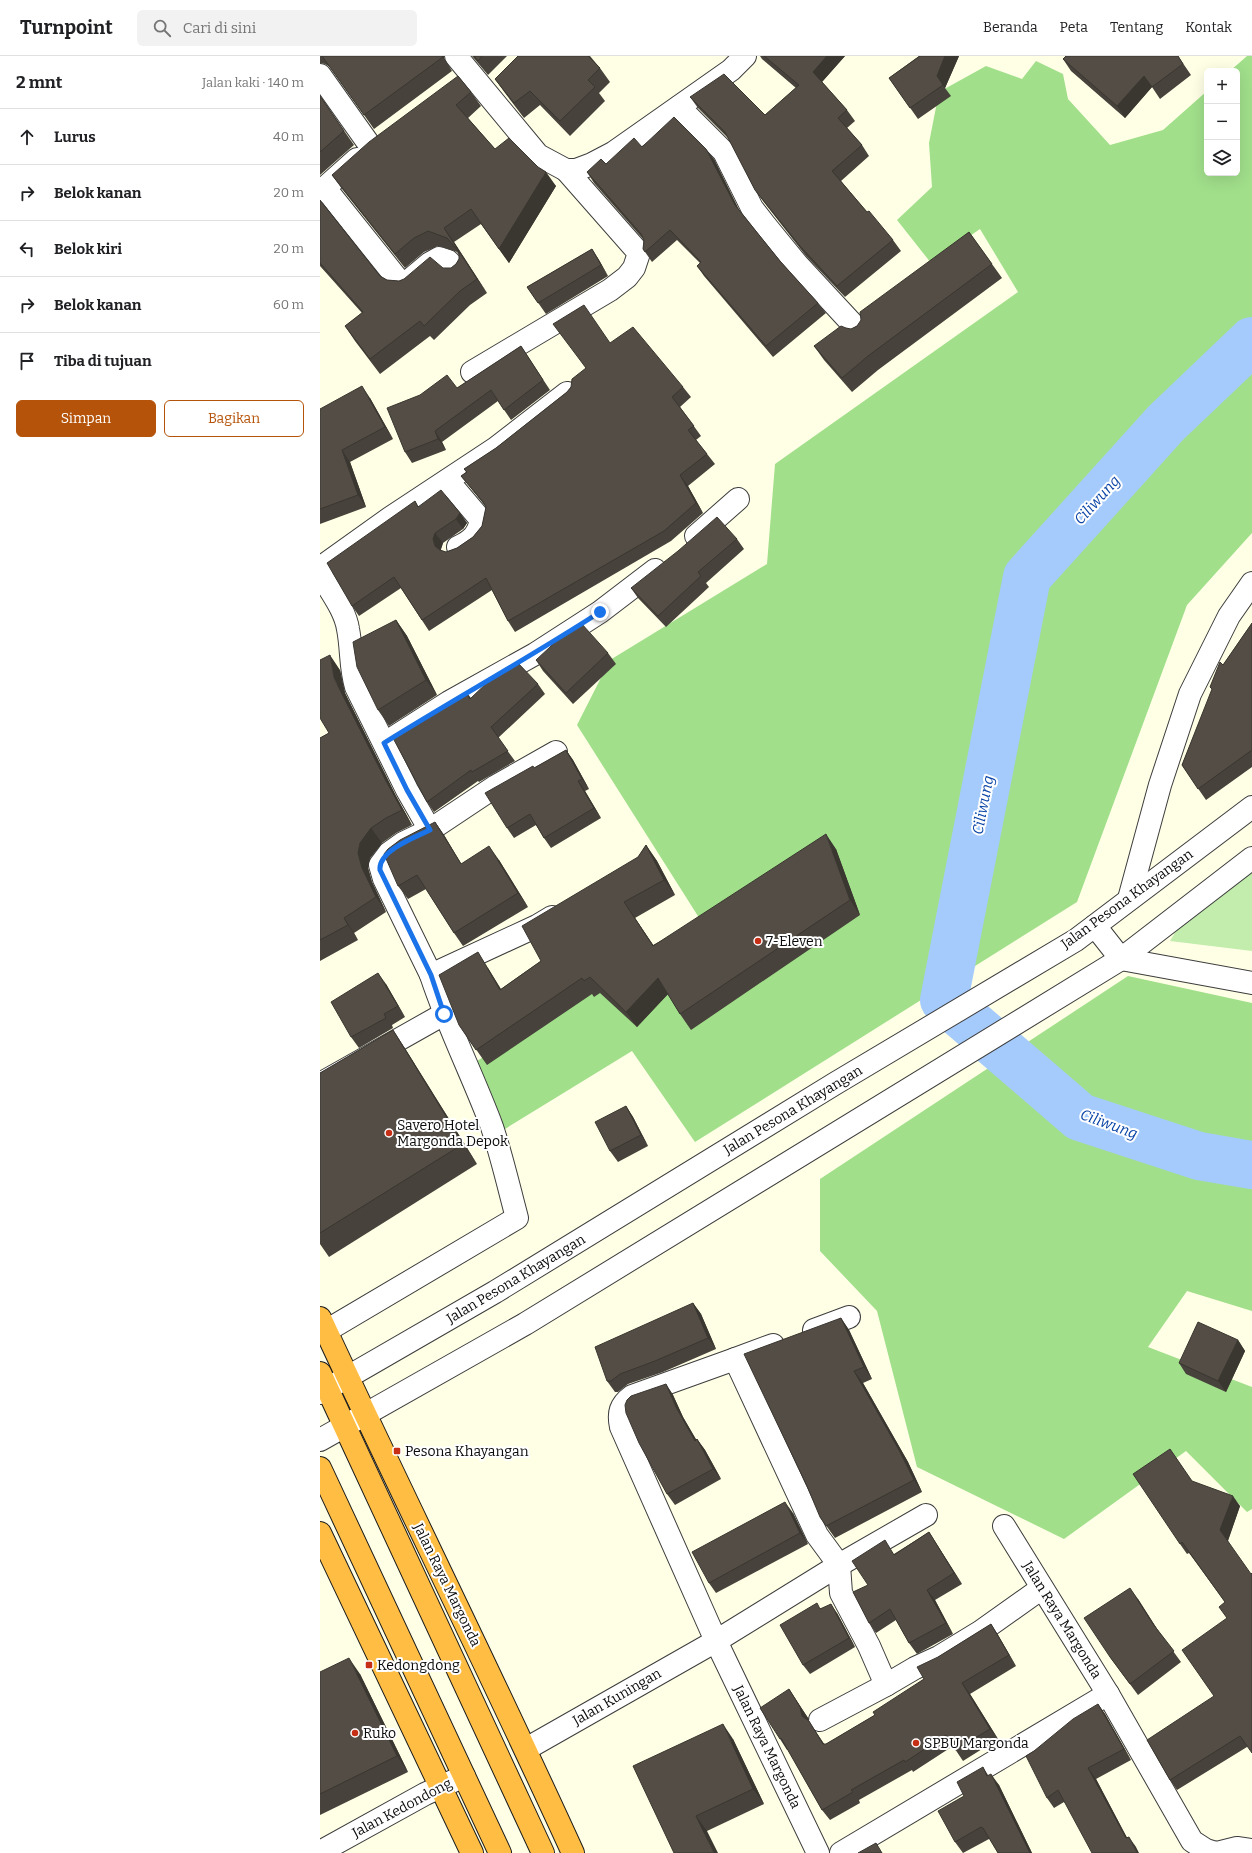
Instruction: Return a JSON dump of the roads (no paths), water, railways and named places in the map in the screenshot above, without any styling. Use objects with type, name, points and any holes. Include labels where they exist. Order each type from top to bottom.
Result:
[{"type":"highway","name":"Jalan Raya Margonda","points":[[323,1324],[526,1749],[573,1853]]},
{"type":"highway","name":"Jalan Raya Margonda","points":[[323,1385],[345,1427],[543,1853]]},
{"type":"highway","points":[[320,1468],[500,1853]]},
{"type":"highway","points":[[320,1533],[472,1853]]},
{"type":"street","points":[[456,56],[463,78],[487,93],[522,138],[538,155],[566,170],[639,253],[634,268],[627,277],[595,300],[472,372]]},
{"type":"street","points":[[566,170],[576,170],[599,161],[731,70],[745,56]]},
{"type":"street","points":[[320,75],[372,147]]},
{"type":"street","points":[[487,93],[503,77]]},
{"type":"street","points":[[679,107],[724,152],[752,208],[797,264],[859,331]]},
{"type":"street","points":[[390,133],[322,190],[400,282],[406,282],[430,263],[439,258],[448,261],[457,270]]},
{"type":"street","points":[[320,568],[390,518],[496,448],[567,393]]},
{"type":"street","points":[[448,481],[481,520],[479,530],[472,540],[453,550]]},
{"type":"street","points":[[384,743],[449,702],[535,654],[600,612],[675,554],[738,499]]},
{"type":"street","points":[[320,573],[344,616],[348,628],[351,672],[356,688],[407,790],[430,830]]},
{"type":"street","points":[[1129,899],[1160,785],[1190,694],[1229,616],[1252,583]]},
{"type":"street","points":[[323,1324],[517,1218],[492,1130],[465,1059],[444,1014],[431,975],[384,879],[380,865],[389,853],[403,843],[430,830],[496,786],[556,752]]},
{"type":"street","name":"Jalan Pesona Khayangan","points":[[323,1385],[348,1378],[496,1292],[836,1083],[1076,940],[1252,807]]},
{"type":"street","points":[[320,1440],[525,1324],[1121,959],[1252,858]]},
{"type":"street","points":[[431,975],[537,926],[570,906]]},
{"type":"street","points":[[1095,926],[1121,959],[1252,983]]},
{"type":"street","points":[[320,1084],[444,1014]]},
{"type":"street","name":"Jalan Raya Margonda","points":[[818,1853],[712,1643],[621,1427],[619,1418],[620,1409],[632,1396],[849,1317]]},
{"type":"street","points":[[735,1359],[818,1535],[839,1565],[841,1593],[862,1632],[886,1685]]},
{"type":"street","name":"Jalan Kuningan","points":[[526,1749],[712,1643],[839,1565],[926,1515]]},
{"type":"street","name":"Jalan Raya Margonda","points":[[1004,1526],[1108,1694],[1192,1840],[1206,1850],[1217,1853]]},
{"type":"street","points":[[820,1720],[915,1668],[939,1657],[980,1632],[1042,1588]]},
{"type":"street","points":[[841,1853],[1108,1694]]},
{"type":"street","name":"Jalan Kedondong","points":[[320,1852],[441,1786],[464,1776]]},
{"type":"street","points":[[1217,1853],[1237,1848],[1252,1850]]},
{"type":"waterway","name":"Ciliwung","points":[[1252,341],[1166,423],[1027,577],[944,1000],[1080,1117],[1199,1156],[1252,1165]]},
{"type":"place","name":"7-Eleven","points":[[758,941]]},
{"type":"place","name":"Savero Hotel Margonda Depok","points":[[389,1133]]},
{"type":"place","name":"Pesona Khayangan","points":[[397,1451]]},
{"type":"place","name":"Kedongdong","points":[[369,1665]]},
{"type":"place","name":"Ruko","points":[[355,1733]]},
{"type":"place","name":"SPBU Margonda","points":[[916,1743]]}]
